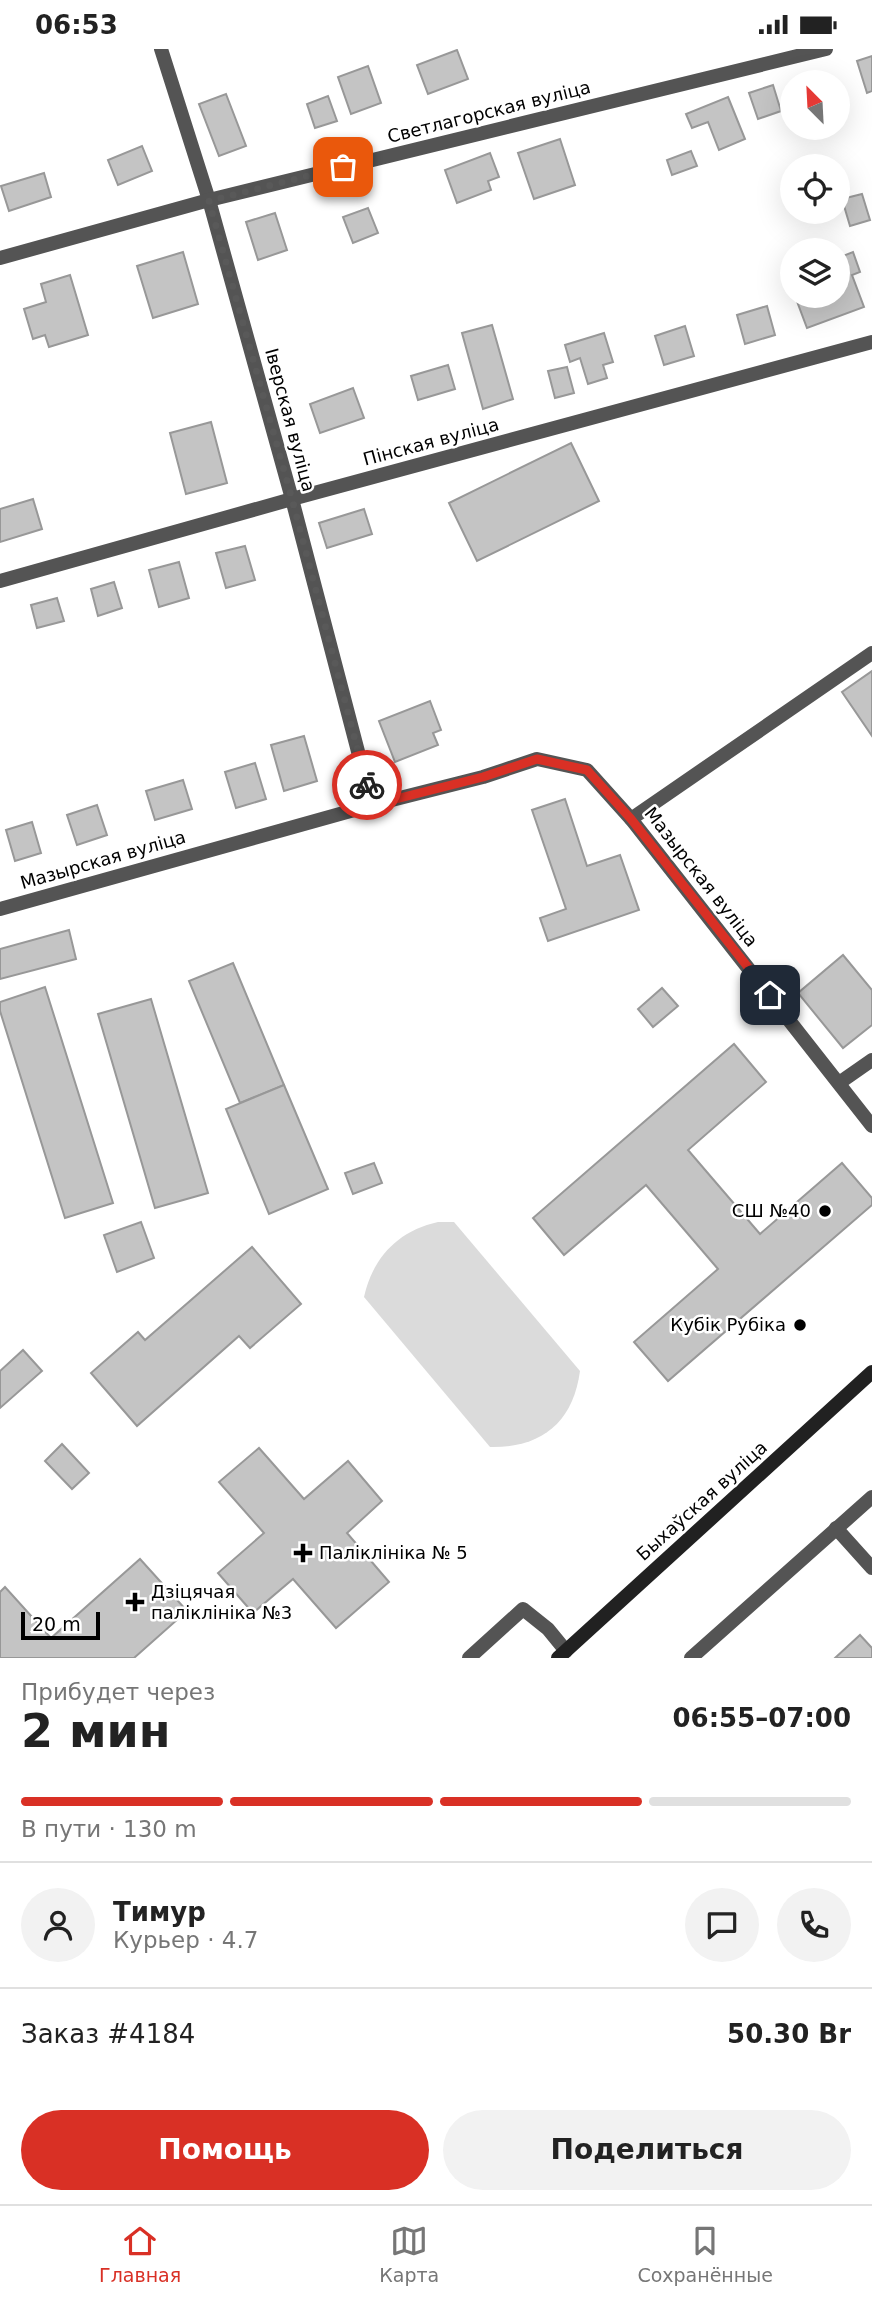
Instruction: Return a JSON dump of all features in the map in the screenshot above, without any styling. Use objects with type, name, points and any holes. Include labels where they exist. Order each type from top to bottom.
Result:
[{"type":"main road","name":"Быхаўская вуліца","points":[[562,1654],[872,1372]]},
{"type":"street","name":"Іверская вуліца","points":[[161,49],[209,201],[292,499],[372,805]]},
{"type":"street","name":"Светлагорская вуліца","points":[[0,258],[209,201],[826,49]]},
{"type":"street","name":"Пінская вуліца","points":[[0,580],[872,342]]},
{"type":"street","points":[[631,819],[872,653]]},
{"type":"street","name":"Мазырская вуліца","points":[[0,909],[372,805],[483,777],[537,759],[587,770],[631,819],[872,1126]]},
{"type":"street","points":[[839,1083],[872,1060]]},
{"type":"street","points":[[691,1658],[872,1497]]},
{"type":"street","points":[[836,1528],[872,1568]]},
{"type":"street","points":[[469,1658],[523,1609],[548,1629],[562,1654]]},
{"type":"shaded area","points":[[438,1222],[454,1222],[580,1371],[570,1405],[562,1418],[552,1429],[539,1437],[525,1443],[490,1447],[364,1297],[374,1270],[389,1248],[411,1232]]},
{"type":"building","points":[[457,50],[468,79],[428,94],[417,65]]},
{"type":"building","points":[[872,56],[872,91],[867,93],[857,61]]},
{"type":"building","points":[[368,66],[381,103],[351,114],[338,77]]},
{"type":"building","points":[[773,85],[780,111],[758,119],[749,93]]},
{"type":"building","points":[[226,94],[246,146],[219,156],[199,104]]},
{"type":"building","points":[[328,96],[337,121],[315,128],[307,104]]},
{"type":"building","points":[[728,97],[745,139],[719,150],[708,122],[692,128],[686,114]]},
{"type":"building","points":[[560,139],[575,185],[534,199],[518,153]]},
{"type":"building","points":[[142,146],[152,171],[118,185],[108,160]]},
{"type":"building","points":[[691,151],[697,166],[672,175],[667,160]]},
{"type":"building","points":[[490,153],[499,177],[488,181],[491,190],[457,203],[445,170]]},
{"type":"building","points":[[44,173],[51,197],[9,211],[1,186]]},
{"type":"building","points":[[862,194],[870,220],[850,226],[850,197]]},
{"type":"building","points":[[368,208],[378,233],[353,243],[343,217]]},
{"type":"building","points":[[275,213],[287,250],[258,260],[246,222]]},
{"type":"building","points":[[183,252],[198,304],[153,318],[137,266]]},
{"type":"building","points":[[853,252],[860,272],[852,275],[864,307],[807,328],[800,308],[850,308],[850,253]]},
{"type":"building","points":[[70,275],[88,335],[49,347],[45,335],[33,339],[24,309],[46,302],[41,284]]},
{"type":"building","points":[[767,306],[775,335],[745,344],[737,315]]},
{"type":"building","points":[[492,325],[513,399],[483,409],[462,333]]},
{"type":"building","points":[[685,326],[694,356],[664,365],[655,336]]},
{"type":"building","points":[[604,333],[613,362],[603,365],[607,378],[588,384],[580,358],[570,362],[565,345]]},
{"type":"building","points":[[448,365],[455,389],[418,400],[411,376]]},
{"type":"building","points":[[567,367],[574,393],[555,398],[548,371]]},
{"type":"building","points":[[353,388],[364,418],[320,433],[310,404]]},
{"type":"building","points":[[211,422],[227,483],[186,494],[170,433]]},
{"type":"building","points":[[571,443],[599,501],[477,561],[449,503]]},
{"type":"building","points":[[33,499],[42,529],[0,542],[0,509]]},
{"type":"building","points":[[364,509],[372,534],[327,548],[319,523]]},
{"type":"building","points":[[245,546],[255,580],[226,588],[216,553]]},
{"type":"building","points":[[179,562],[189,598],[159,607],[149,570]]},
{"type":"building","points":[[114,582],[122,608],[98,616],[91,589]]},
{"type":"building","points":[[57,598],[64,621],[37,628],[31,605]]},
{"type":"building","points":[[872,671],[872,736],[842,692]]},
{"type":"building","points":[[430,701],[441,730],[433,733],[438,745],[395,762],[379,721]]},
{"type":"building","points":[[304,736],[317,781],[284,791],[271,745]]},
{"type":"building","points":[[255,763],[266,799],[236,808],[225,772]]},
{"type":"building","points":[[183,780],[192,809],[155,820],[146,791]]},
{"type":"building","points":[[565,799],[587,866],[620,855],[639,910],[548,941],[540,918],[566,909],[532,810]]},
{"type":"building","points":[[97,805],[107,835],[77,845],[67,815]]},
{"type":"building","points":[[32,822],[41,853],[15,861],[6,830]]},
{"type":"building","points":[[69,930],[76,959],[0,979],[0,949]]},
{"type":"building","points":[[843,955],[872,990],[872,1025],[843,1048],[798,993]]},
{"type":"building","points":[[233,963],[284,1085],[240,1103],[189,981]]},
{"type":"building","points":[[45,987],[113,1203],[65,1218],[0,1011],[0,1002]]},
{"type":"building","points":[[662,988],[678,1006],[653,1027],[638,1009]]},
{"type":"building","points":[[151,999],[208,1193],[155,1208],[98,1014]]},
{"type":"building","name":"СШ №40","points":[[734,1044],[766,1082],[688,1150],[760,1234],[842,1163],[872,1198],[872,1205],[668,1381],[634,1342],[718,1269],[646,1185],[564,1255],[533,1218]]},
{"type":"building","points":[[284,1085],[328,1189],[269,1214],[226,1109]]},
{"type":"building","points":[[374,1163],[382,1183],[353,1194],[345,1173]]},
{"type":"building","points":[[141,1222],[154,1258],[117,1272],[104,1235]]},
{"type":"building","points":[[252,1247],[301,1304],[250,1348],[239,1336],[137,1426],[91,1373],[138,1332],[145,1340]]},
{"type":"building","points":[[23,1350],[42,1371],[0,1408],[0,1371]]},
{"type":"building","points":[[62,1444],[89,1473],[72,1489],[45,1461]]},
{"type":"building","name":"Паліклініка № 5","points":[[259,1448],[304,1499],[348,1461],[382,1501],[347,1533],[389,1582],[336,1628],[293,1579],[253,1613],[218,1573],[264,1533],[219,1482]]},
{"type":"building","name":"Дзіцячая паліклініка №3","points":[[140,1559],[187,1611],[134,1658],[0,1658],[0,1592],[5,1587],[51,1638]]},
{"type":"building","points":[[860,1635],[872,1648],[872,1658],[835,1658]]},
{"type":"way so far","points":[[343,167],[209,201],[292,499],[367,785]]},
{"type":"place","name":"СШ №40","points":[[825,1211]]},
{"type":"place","name":"Кубік Рубіка","points":[[800,1325]]},
{"type":"place","name":"Паліклініка № 5","points":[[303,1553]]},
{"type":"place","name":"Дзіцячая паліклініка №3","points":[[135,1602]]},
{"type":"route","points":[[367,785],[372,805],[483,777],[537,759],[587,770],[631,819],[770,995]]}]
